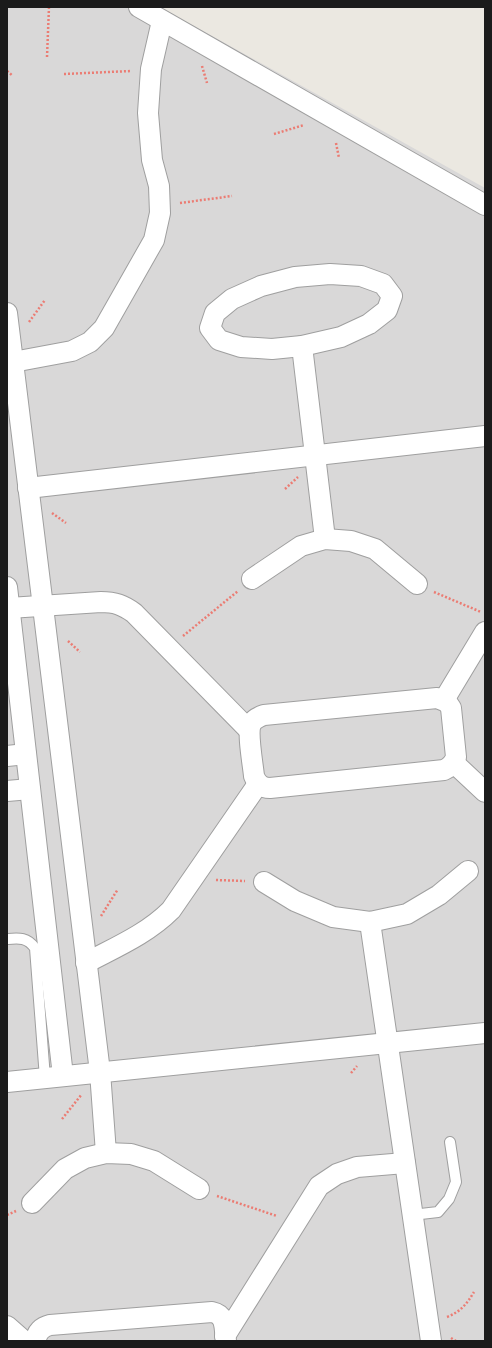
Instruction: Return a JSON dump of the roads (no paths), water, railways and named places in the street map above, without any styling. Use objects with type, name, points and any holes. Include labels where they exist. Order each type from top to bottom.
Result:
[{"type":"street","points":[[138,7],[485,205]]},
{"type":"street","points":[[13,362],[72,351],[90,342],[104,328],[154,240],[160,214],[160,206],[159,186],[152,160],[148,113],[151,69],[162,21]]},
{"type":"street","points":[[330,274],[361,276],[382,284],[392,296],[387,310],[370,324],[341,337],[302,346],[272,349],[241,347],[219,340],[210,328],[215,314],[232,299],[261,286],[295,277],[330,274]]},
{"type":"street","points":[[7,312],[100,1072],[106,1153]]},
{"type":"street","points":[[302,346],[325,539]]},
{"type":"street","points":[[28,488],[485,436]]},
{"type":"street","points":[[252,579],[300,546],[325,539],[351,541],[375,549],[417,584]]},
{"type":"street","points":[[7,587],[17,755],[30,789],[54,1077]]},
{"type":"street","points":[[9,608],[113,602],[124,606],[134,613],[249,730]]},
{"type":"street","points":[[444,700],[485,632]]},
{"type":"street","points":[[437,698],[444,700],[451,708],[456,757],[454,762],[444,770],[270,788],[266,788],[258,784],[254,776],[249,730],[254,720],[264,715],[437,698]]},
{"type":"street","points":[[454,762],[485,792]]},
{"type":"street","points":[[86,963],[144,933],[159,922],[171,910],[258,784]]},
{"type":"street","points":[[7,791],[30,789]]},
{"type":"street","points":[[264,882],[295,901],[333,917],[370,922],[407,914],[439,895],[468,871]]},
{"type":"street","points":[[370,922],[430,1341]]},
{"type":"street","points":[[7,1082],[485,1034]]},
{"type":"street","points":[[32,1203],[65,1169],[85,1158],[106,1153],[131,1154],[154,1161],[199,1189]]},
{"type":"street","points":[[225,1338],[319,1186],[337,1174],[357,1167],[405,1163]]},
{"type":"street","points":[[36,1341],[41,1329],[50,1325],[212,1312],[218,1314],[223,1319],[225,1338]]},
{"type":"street","points":[[7,1326],[24,1341]]},
{"type":"lane","points":[[7,939],[25,939],[35,948],[54,1077]]},
{"type":"lane","points":[[412,1216],[438,1212],[449,1198],[456,1182],[450,1142]]}]
